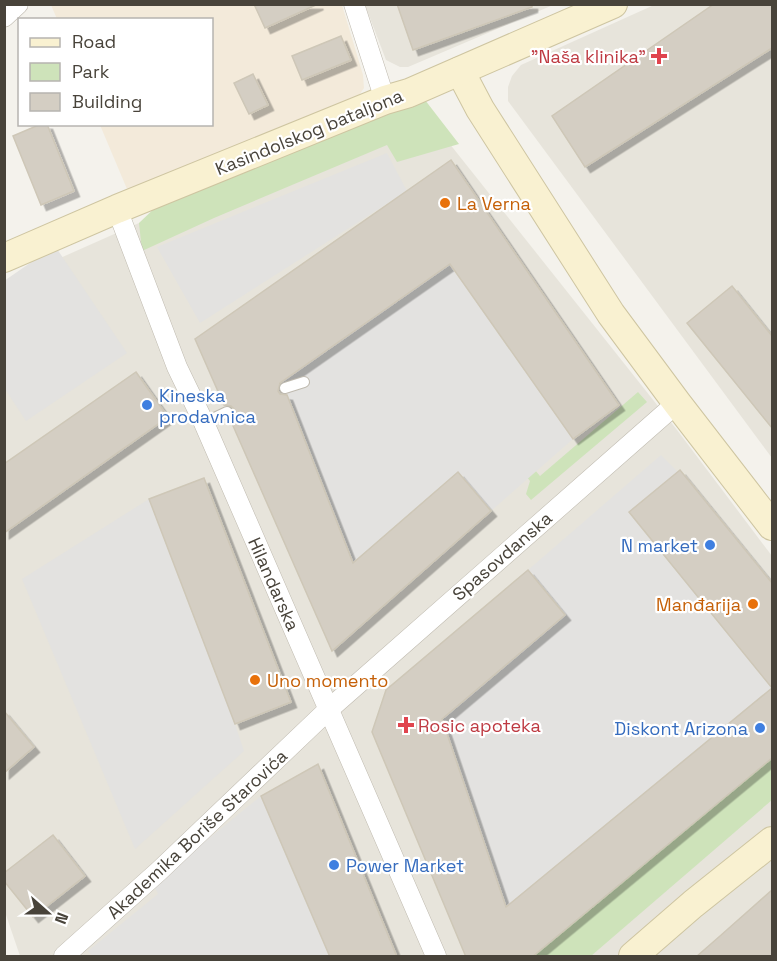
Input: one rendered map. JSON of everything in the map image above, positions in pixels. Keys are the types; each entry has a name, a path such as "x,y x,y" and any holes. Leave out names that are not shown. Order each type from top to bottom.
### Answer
{"street":[{"path":"4,17 18,4"},
{"path":"354,4 385,100"},
{"name":"Kasindolskog bataljona","path":"4,258 117,209 385,100 409,93 613,4"},
{"path":"460,71 480,109 611,314 772,526"},
{"name":"Hilandarska","path":"117,209 177,367 204,423 436,957"},
{"name":"Spasovdanska","path":"328,710 677,403"},
{"name":"Akademika Boriše Starovića","path":"64,957 159,871 328,710"},
{"path":"633,957 693,904 772,841"}],"lane":[{"path":"285,388 304,382"},
{"path":"204,423 227,412"}],"shaded area":[{"path":"51,5 342,5 363,75 364,88 357,98 224,154 127,189 100,126 213,126 213,18 57,18"},
{"path":"365,5 553,5 408,67 400,67 386,60"},
{"path":"654,5 772,5 772,458 508,101 508,87 512,76 521,65"},
{"path":"426,114 677,430 772,556 772,956 20,956 4,909 4,283 139,223"},
{"path":"387,153 407,191 200,323 157,247"},
{"path":"55,246 127,353 26,421 5,389 4,281"},
{"path":"450,264 573,439 491,511 458,472 353,563 282,382"},
{"path":"661,455 678,472 629,512 772,688 506,907 442,719 528,570"},
{"path":"149,499 244,751 135,849 22,579"},
{"path":"261,796 330,956 92,956 88,951 158,894 153,884"}],"green space":[{"path":"425,100 459,144 397,162 387,145 142,251 139,223 159,204"},
{"path":"638,392 647,402 531,500 526,494 530,481 489,428 482,407 540,476"},
{"path":"772,758 772,800 591,956 534,956"}],"building":[{"path":"254,4 318,4 265,28"},
{"path":"397,4 532,4 532,7 413,50"},
{"path":"714,4 772,4 772,48 585,167 552,116"},
{"path":"341,36 351,60 302,80 292,56"},
{"path":"253,74 268,105 249,114 234,83"},
{"path":"36,126 48,126 74,191 41,205 13,136"},
{"path":"451,160 619,405 573,439 450,264 280,383 278,391 280,394 287,395 353,563 458,472 491,511 332,651 230,419 234,409 224,405 195,339"},
{"path":"732,286 772,336 772,428 687,323"},
{"path":"136,372 168,417 4,533 4,464"},
{"path":"680,470 772,583 772,688 629,512"},
{"path":"204,478 291,702 235,724 149,499"},
{"path":"528,570 565,615 442,719 506,907 772,688 772,758 532,957 466,957 372,732 386,690"},
{"path":"4,711 34,747 4,773"},
{"path":"318,764 397,957 330,957 261,796"},
{"path":"53,835 85,876 33,917 4,881 4,873"},
{"path":"772,890 772,957 696,957 720,936"}],"place":[{"name":"\"Naša klinika\"","path":"659,56"},
{"name":"La Verna","path":"445,203"},
{"name":"Kineska prodavnica","path":"147,405"},
{"name":"N market","path":"710,545"},
{"name":"Manđarija","path":"753,604"},
{"name":"Uno momento","path":"255,680"},
{"name":"Rosic apoteka","path":"406,725"},
{"name":"Diskont Arizona","path":"760,728"},
{"name":"Power Market","path":"334,865"}]}
